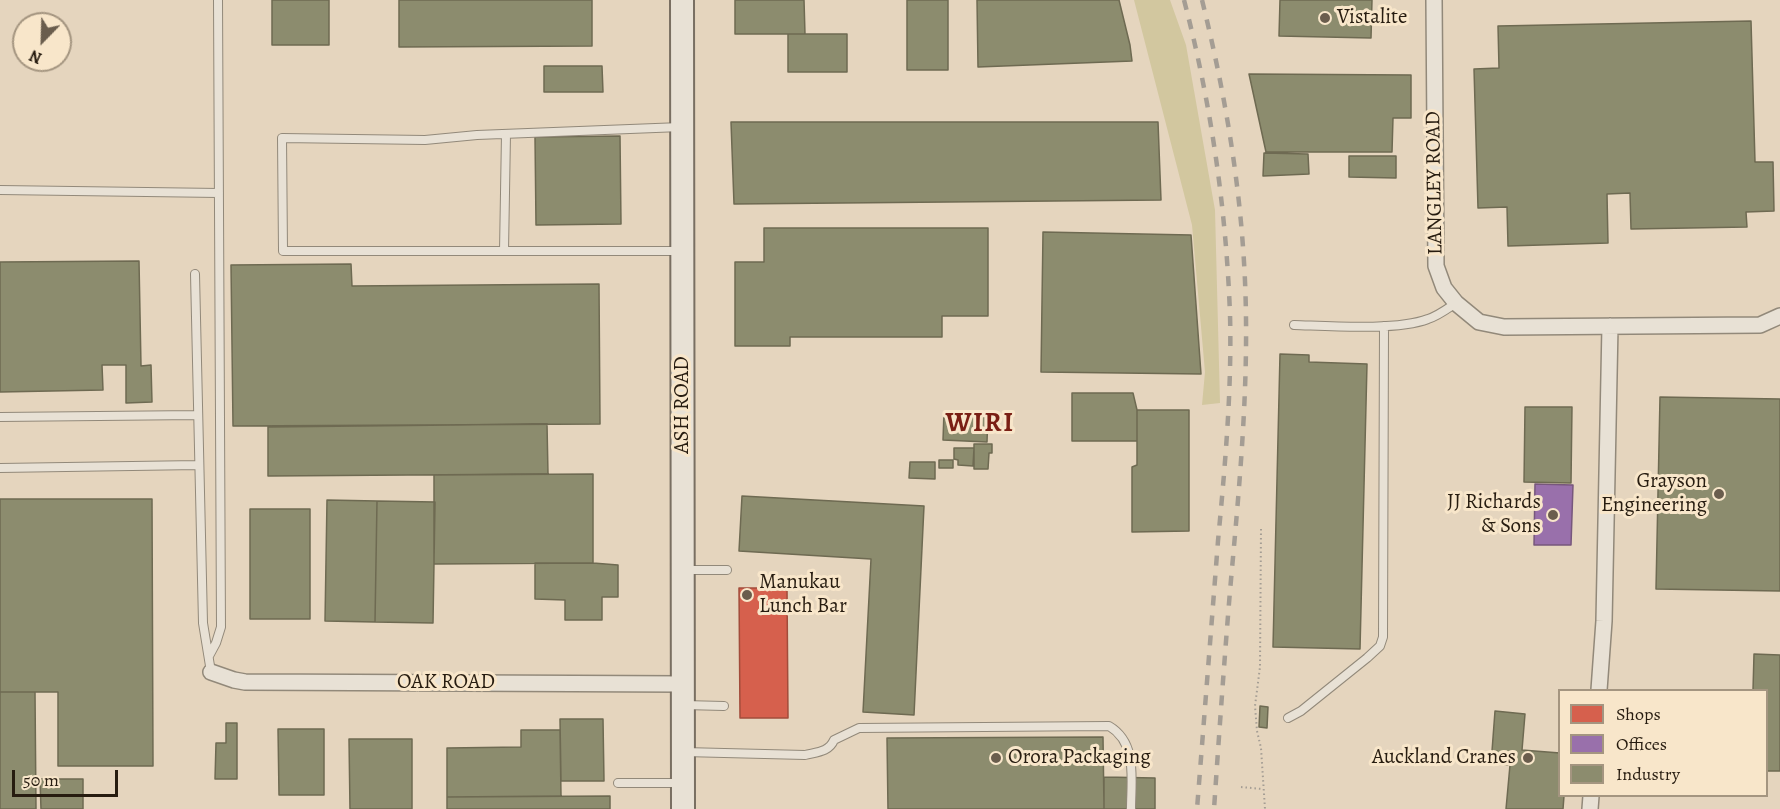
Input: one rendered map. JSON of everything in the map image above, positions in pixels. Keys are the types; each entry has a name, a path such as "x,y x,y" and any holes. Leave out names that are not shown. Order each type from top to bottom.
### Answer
{"main road":[{"name":"ASH ROAD","path":"682,0 682,809"}],"street":[{"name":"LANGLEY ROAD","path":"1434,0 1436,266 1444,288 1456,303 1479,322 1503,327 1760,325 1780,316"},
{"path":"1599,689 1604,621 1610,326"},
{"name":"OAK ROAD","path":"211,672 228,679 245,682 682,694"}],"lane":[{"path":"209,656 221,627 218,0"},
{"path":"682,127 506,134 425,140 282,138 283,251 682,251"},
{"path":"504,251 506,134"},
{"path":"0,190 219,193"},
{"path":"195,274 203,623 211,672"},
{"path":"1294,325 1384,326 1417,322 1429,319 1456,303"},
{"path":"1288,718 1301,711 1367,658 1380,646 1383,637 1384,326"},
{"path":"0,417 197,415"},
{"path":"0,468 198,465"},
{"path":"683,570 727,570"},
{"path":"682,694 724,706"},
{"path":"683,752 805,755 824,751 832,746 834,740 859,728 1109,726 1117,730 1126,741 1132,761 1131,809"},
{"path":"618,783 683,783"}],"path":[{"path":"1261,529 1260,667 1255,706 1265,809"},
{"path":"1241,787 1264,789"}],"shaded area":[{"path":"1134,0 1170,0 1186,45 1215,210 1220,403 1202,405 1205,372 1192,225"}],"building: Shops":[{"path":"739,588 787,588 788,718 740,718"}],"building: Offices":[{"name":"JJ Richards & Sons","path":"1535,484 1573,485 1571,545 1534,545"}],"building: Industry":[{"path":"272,0 329,0 329,45 272,45"},
{"path":"399,0 592,0 592,46 399,47"},
{"path":"735,0 804,0 805,34 735,34"},
{"path":"907,0 948,0 948,70 907,70"},
{"path":"977,0 1119,0 1132,61 978,67"},
{"name":"Vistalite","path":"1280,0 1372,0 1371,38 1279,36"},
{"path":"1751,21 1755,162 1773,162 1774,211 1746,212 1747,227 1631,229 1630,193 1607,194 1608,243 1508,246 1507,207 1478,208 1474,69 1499,68 1498,26"},
{"path":"788,34 847,34 847,72 788,72"},
{"path":"544,66 602,66 603,92 544,92"},
{"path":"1249,74 1411,75 1411,118 1393,118 1392,152 1266,152"},
{"path":"731,122 1158,122 1161,200 734,204"},
{"path":"620,136 621,224 536,225 535,137"},
{"path":"1264,153 1308,154 1309,174 1263,176"},
{"path":"1349,156 1396,156 1396,178 1349,177"},
{"path":"764,228 988,228 988,316 942,316 942,337 790,337 790,346 735,346 735,262 764,262"},
{"path":"1043,232 1191,235 1201,374 1041,372"},
{"path":"139,261 141,366 151,365 152,402 126,403 126,365 102,365 103,390 0,392 0,262"},
{"path":"351,264 352,286 599,284 600,424 233,426 231,265"},
{"path":"1280,354 1309,355 1309,362 1367,364 1360,649 1273,647"},
{"path":"1072,393 1133,393 1137,410 1137,441 1072,441"},
{"name":"Grayson Engineering","path":"1660,397 1780,399 1780,591 1656,589"},
{"path":"1525,407 1572,407 1571,483 1524,482"},
{"path":"1137,410 1189,410 1189,531 1132,532 1132,467 1137,465"},
{"path":"944,412 988,414 987,442 943,440"},
{"path":"547,424 548,474 268,476 268,427"},
{"path":"974,444 992,444 988,469 974,469"},
{"path":"954,448 974,448 973,466 958,465 958,460 954,459"},
{"path":"939,460 953,460 953,468 939,468"},
{"path":"910,462 935,462 935,479 909,478"},
{"path":"593,474 593,563 434,564 434,475"},
{"path":"742,496 924,506 914,715 863,712 871,559 739,551"},
{"path":"0,499 152,499 153,766 58,766 58,692 0,692"},
{"path":"327,500 377,501 375,622 325,621"},
{"path":"377,501 435,502 433,623 375,622"},
{"path":"250,509 310,509 310,619 250,619"},
{"path":"535,563 618,565 618,597 602,597 602,620 565,620 565,600 535,599"},
{"path":"1754,654 1780,655 1780,771 1768,771 1768,689 1753,689"},
{"path":"0,692 35,692 36,809 0,809"},
{"path":"1260,706 1268,707 1267,728 1259,727"},
{"name":"Auckland Cranes","path":"1495,711 1525,714 1522,750 1558,753 1558,797 1564,797 1563,809 1506,809 1510,765 1496,764 1497,751 1492,751"},
{"path":"560,719 603,719 604,781 561,781"},
{"path":"226,723 237,723 237,779 215,779 216,743 226,743"},
{"path":"278,729 324,729 324,795 279,795"},
{"path":"521,730 560,730 561,796 447,797 447,748 521,747"},
{"name":"Orora Packaging","path":"1103,737 1104,809 888,809 887,738"},
{"path":"349,739 412,739 412,809 350,809"},
{"path":"1104,777 1155,778 1155,809 1104,809"},
{"path":"40,779 83,779 83,809 41,809"},
{"path":"610,796 610,809 447,809 447,797"}],"railway":[{"path":"1184,0 1194,39 1216,156 1225,235 1230,314 1227,428 1197,809"},
{"path":"1202,0 1220,79 1233,158 1242,238 1246,319 1241,455 1214,809"}],"place":[{"name":"Vistalite","path":"1325,18"},
{"name":"Grayson Engineering","path":"1719,494"},
{"name":"JJ Richards & Sons","path":"1553,515"},
{"name":"Manukau Lunch Bar","path":"747,595"},
{"name":"Orora Packaging","path":"996,758"},
{"name":"Auckland Cranes","path":"1528,758"}],"district":[{"name":"WIRI","path":"980,424"}]}
